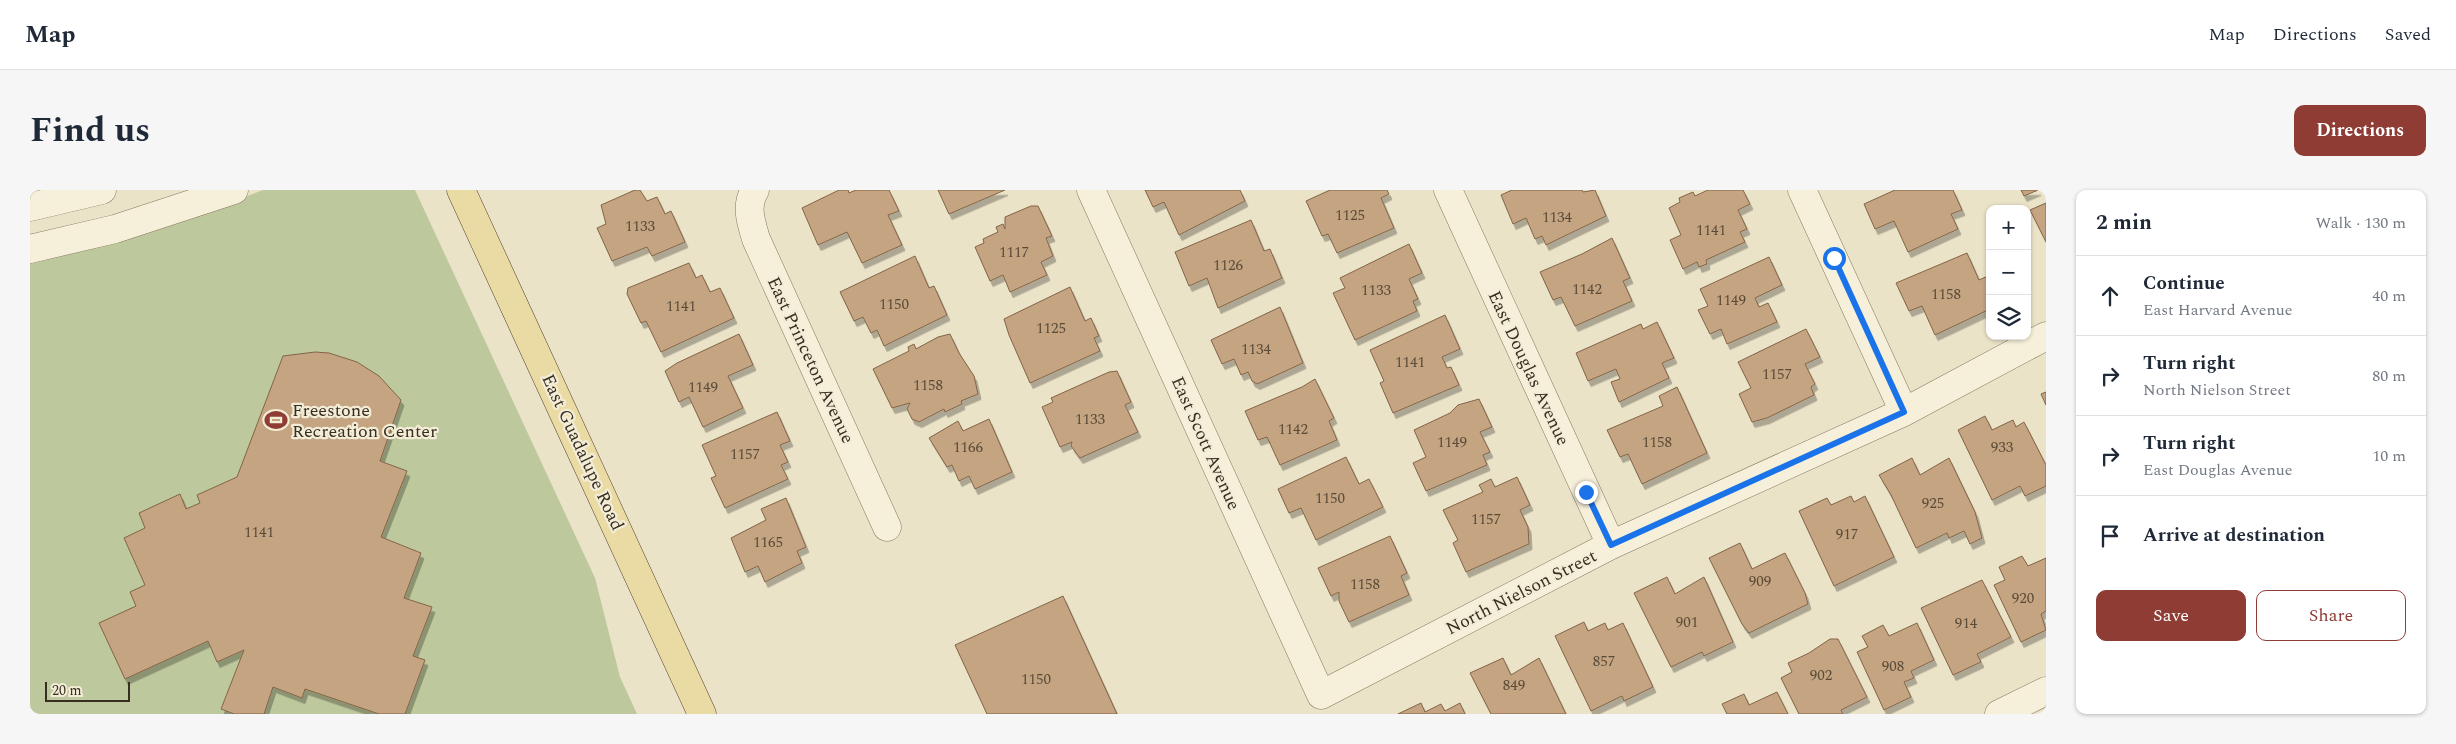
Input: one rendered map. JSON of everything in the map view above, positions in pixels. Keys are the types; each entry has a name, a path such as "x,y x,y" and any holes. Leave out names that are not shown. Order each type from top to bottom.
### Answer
{"main road":[{"name":"East Guadalupe Road","path":"461,190 702,714"}],"street":[{"path":"30,207 102,190"},
{"path":"30,249 115,229 234,190"},
{"name":"East Princeton Avenue","path":"755,190 751,197 749,210 756,239 887,527"},
{"name":"East Scott Avenue","path":"1091,190 1321,695"},
{"name":"East Douglas Avenue","path":"1448,190 1611,545"},
{"path":"1802,190 1904,412"},
{"name":"North Nielson Street","path":"1321,695 1611,545 1904,412 2046,336"},
{"path":"1999,714 2043,700"}],"green space":[{"name":"Freestone Recreation Center","path":"263,190 415,190 595,578 620,677 637,714 30,714 30,262 90,249 177,222"}],"building":[{"path":"635,190 640,190 647,201 657,197 665,214 671,211 685,242 652,256 647,247 612,261 597,228 606,224 601,205"},
{"path":"839,190 848,190 849,193 856,190 889,190 899,211 888,215 902,245 862,263 847,232 818,245 802,208"},
{"path":"938,190 1005,190 949,214"},
{"path":"1145,190 1240,190 1245,201 1179,235 1164,202 1153,207"},
{"path":"1330,190 1387,190 1389,194 1381,198 1394,228 1337,253 1328,234 1322,236 1306,201"},
{"path":"1512,190 1582,190 1583,192 1595,190 1606,216 1546,245 1542,236 1535,239 1526,218 1513,224 1501,195"},
{"path":"1708,190 1743,190 1750,204 1738,210 1747,229 1740,232 1745,242 1706,260 1707,264 1699,267 1697,262 1683,269 1670,240 1681,235 1669,208 1680,202 1679,198 1693,192 1695,196"},
{"path":"1895,190 1953,190 1962,210 1951,214 1958,229 1908,252 1894,221 1875,229 1864,204"},
{"path":"2021,190 2038,190 2024,196"},
{"path":"2046,203 2046,242 2031,212 2031,210"},
{"path":"1031,206 1038,206 1052,236 1046,238 1053,256 1041,262 1047,275 1010,292 1003,275 990,281 975,247 984,243 983,239 998,232 996,227 1003,224 1005,229 1005,217"},
{"path":"1251,220 1264,251 1270,249 1282,278 1218,308 1207,278 1189,286 1175,252"},
{"path":"1612,238 1630,278 1623,281 1632,301 1575,326 1561,297 1553,300 1540,272 1582,254"},
{"path":"1409,244 1422,273 1409,279 1418,299 1413,301 1417,311 1355,340 1333,293 1345,288 1340,278"},
{"path":"1967,253 1979,280 1986,277 1986,311 1935,335 1922,306 1909,311 1896,283"},
{"path":"915,256 929,288 934,286 947,315 884,346 877,330 871,333 863,317 854,321 840,292"},
{"path":"1769,257 1782,285 1755,298 1759,307 1768,303 1777,322 1727,344 1721,329 1710,334 1698,310 1708,306 1700,289"},
{"path":"689,263 696,278 702,275 710,292 720,288 734,318 661,352 646,321 641,323 627,294 628,288"},
{"path":"1070,287 1085,321 1091,318 1099,336 1094,338 1100,351 1030,383 1004,319"},
{"path":"1280,307 1303,363 1257,384 1252,381 1248,372 1241,375 1234,359 1222,364 1211,340"},
{"path":"1445,315 1460,349 1442,357 1447,368 1451,367 1459,385 1393,413 1380,383 1384,381 1370,350"},
{"path":"1657,322 1674,358 1662,363 1669,378 1619,402 1611,382 1620,379 1616,369 1588,381 1576,353 1641,324 1643,329"},
{"path":"1806,329 1820,357 1805,364 1815,384 1811,387 1814,395 1767,418 1752,422 1739,394 1751,388 1738,362"},
{"path":"739,334 753,365 728,376 743,408 703,427 689,397 679,402 665,371 677,363"},
{"path":"950,334 959,353 974,376 978,394 961,401 962,404 945,412 944,409 919,422 912,419 907,409 910,403 892,408 873,369 909,351 908,347 914,344 916,349 938,337"},
{"path":"315,352 329,353 357,362 379,376 401,400 380,461 407,471 381,537 421,553 404,598 432,607 413,656 425,660 405,714 379,714 305,689 302,698 273,687 264,714 234,714 221,709 244,650 217,662 208,641 125,679 99,623 136,606 130,592 145,585 124,538 145,528 139,513 180,494 186,509 200,503 197,495 237,477 283,356"},
{"path":"1117,371 1131,402 1125,405 1138,432 1080,458 1071,446 1072,442 1060,447 1042,407 1053,402 1051,398 1109,372"},
{"path":"1315,379 1334,418 1329,421 1337,440 1280,465 1267,437 1258,440 1245,411 1302,387"},
{"path":"1677,387 1707,453 1642,484 1628,454 1620,457 1607,430 1663,406 1659,396"},
{"path":"2046,392 2046,405 2041,394"},
{"path":"1479,399 1492,427 1480,432 1490,452 1483,455 1487,465 1426,491 1413,463 1426,457 1414,430 1450,413 1458,405"},
{"path":"777,412 790,441 780,445 788,462 781,465 788,479 725,508 711,478 716,476 702,445"},
{"path":"1985,416 1992,430 2013,420 2016,427 2024,422 2046,465 2046,486 2025,496 2020,486 1992,500 1958,430"},
{"path":"989,419 1012,472 975,489 969,476 959,481 952,465 947,467 929,438 958,421 963,431"},
{"path":"1346,457 1359,484 1369,479 1383,507 1316,540 1301,508 1289,513 1278,489"},
{"path":"1912,458 1920,475 1949,458 1975,512 1982,538 1970,544 1964,531 1949,538 1947,533 1916,548 1891,495 1879,475"},
{"path":"1517,477 1530,505 1520,510 1528,527 1529,544 1466,572 1453,543 1458,540 1443,510 1483,492 1479,485 1491,479 1495,487"},
{"path":"1851,496 1854,502 1865,496 1894,557 1834,586 1799,511 1827,498 1831,505"},
{"path":"786,498 806,547 797,551 802,563 765,582 758,566 745,572 731,538 766,520 761,509"},
{"path":"1390,536 1407,573 1401,576 1409,595 1349,622 1339,601 1339,592 1331,596 1318,568"},
{"path":"1740,543 1752,569 1785,553 1805,593 1808,604 1749,633 1742,624 1709,558"},
{"path":"2022,556 2028,566 2046,558 2046,611 2041,614 2046,630 2021,642 1994,585 2005,580 1999,567"},
{"path":"1667,577 1675,594 1704,577 1733,642 1704,656 1702,652 1671,667 1634,593"},
{"path":"1982,580 2011,637 1977,654 1981,662 1953,675 1921,608"},
{"path":"1063,596 1117,714 987,714 955,645"},
{"path":"1584,622 1588,631 1605,623 1608,630 1623,623 1653,687 1624,701 1622,696 1591,711 1555,636"},
{"path":"1917,623 1934,660 1911,671 1914,678 1904,682 1911,697 1884,710 1857,652 1868,647 1862,636 1883,625 1889,636"},
{"path":"1830,639 1838,639 1867,697 1841,710 1843,714 1799,714 1781,678 1792,672 1788,663 1809,653"},
{"path":"1503,658 1511,675 1539,658 1566,714 1491,714 1470,673"},
{"path":"1777,692 1788,714 1727,714 1722,704 1744,694 1749,705"},
{"path":"1421,703 1425,712 1441,704 1445,711 1460,703 1465,714 1398,714"}],"place":[{"name":"Freestone Recreation Center","path":"276,420"}],"route":[{"path":"1586,492 1611,545 1904,412 1834,258"}]}
